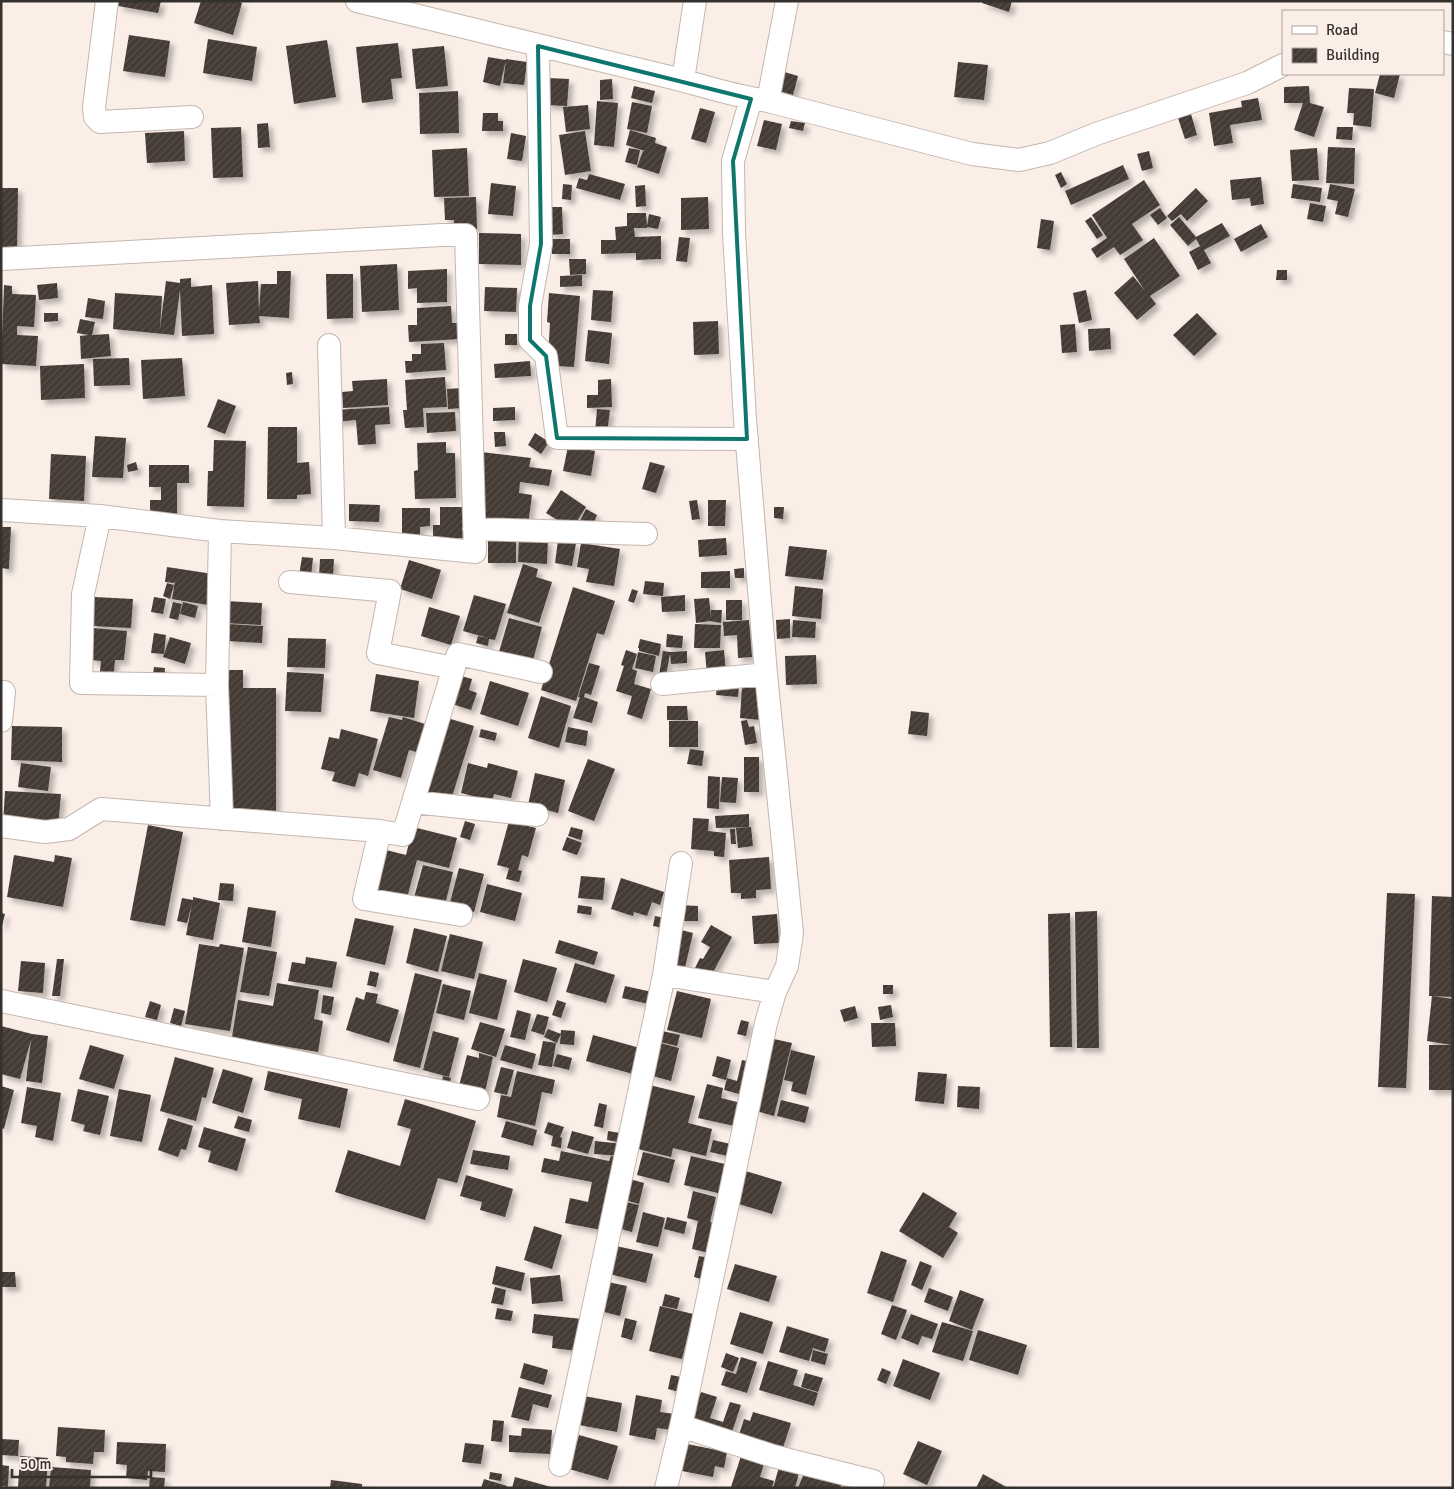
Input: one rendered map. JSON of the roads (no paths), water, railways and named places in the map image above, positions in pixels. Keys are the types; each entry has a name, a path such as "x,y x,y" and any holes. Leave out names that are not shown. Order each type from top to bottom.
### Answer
{"street":[{"path":"107,1 94,107 95,116 100,122 192,117"},
{"path":"357,1 401,6 538,46 683,80 972,154 1019,160 1050,153 1096,134 1247,83 1282,66"},
{"path":"683,80 695,1"},
{"path":"666,1488 681,1426 766,1023 775,992 787,966 792,932 766,674 747,438 734,233 733,161 759,100 787,1"},
{"path":"538,46 541,244 530,306 530,340 546,356 557,438 747,438"},
{"path":"1,259 466,235 475,552 334,538 220,531 100,516 1,510"},
{"path":"329,345 334,538"},
{"path":"100,516 82,594 81,683 217,686"},
{"path":"474,529 646,534"},
{"path":"220,531 217,686 222,819"},
{"path":"290,582 390,591 378,653 454,668"},
{"path":"1,826 45,832 69,829 101,809 380,831 403,835 458,654 541,672"},
{"path":"662,684 766,674"},
{"path":"1,721 4,692"},
{"path":"413,802 537,815"},
{"path":"380,831 364,899 461,915"},
{"path":"560,1465 664,975 681,863"},
{"path":"664,975 775,992"},
{"path":"1,1001 478,1099"},
{"path":"681,1426 773,1456 873,1481"}]}
